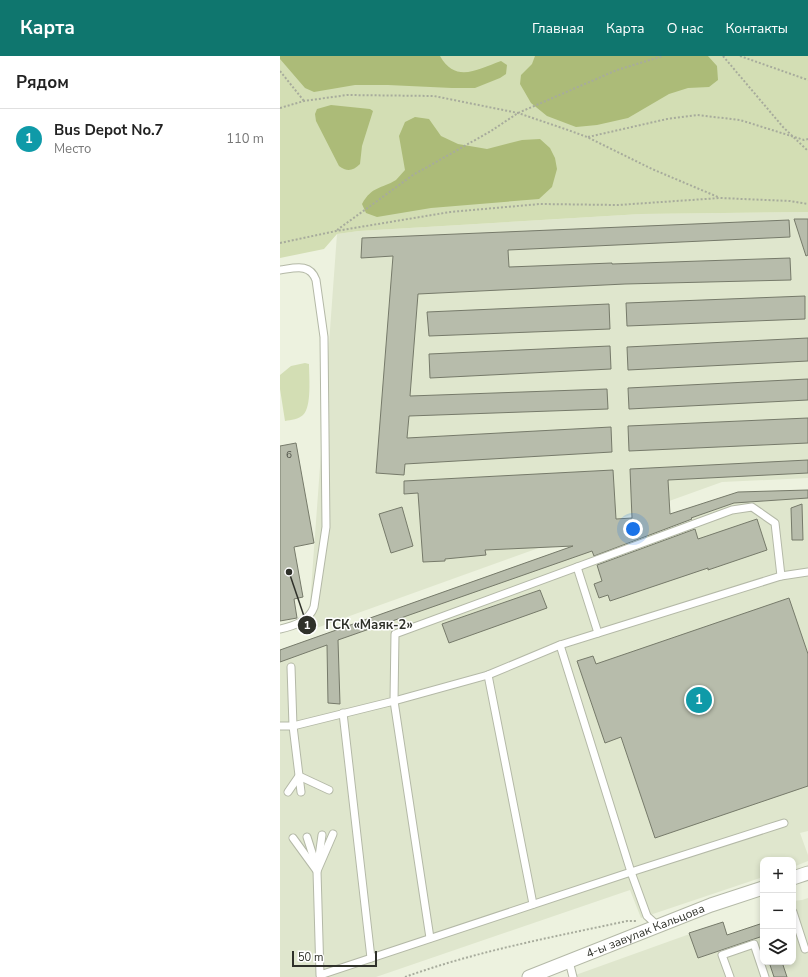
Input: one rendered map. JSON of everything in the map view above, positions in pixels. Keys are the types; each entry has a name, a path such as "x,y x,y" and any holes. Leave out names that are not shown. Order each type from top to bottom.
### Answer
{"street":[{"path":"796,877 808,873"},
{"name":"4-ы завулак Кальцова","path":"529,977 655,923 760,889"}],"lane":[{"path":"280,270 300,267 308,269 314,274 316,280 324,337 326,527 314,607 311,614 302,622 280,629"},
{"path":"430,938 394,701 395,634 732,510 752,508 775,523 781,576"},
{"path":"577,567 598,633"},
{"path":"280,726 293,726 394,701 488,675 560,645 781,576 808,572"},
{"path":"560,645 631,872 647,916 655,923"},
{"path":"291,667 293,726 301,792"},
{"path":"488,675 533,904"},
{"path":"344,713 371,958"},
{"path":"299,776 329,790"},
{"path":"299,776 317,791"},
{"path":"288,792 299,776"},
{"path":"322,835 317,871 320,974 784,823"},
{"path":"317,871 333,834"},
{"path":"307,837 317,871"},
{"path":"293,838 317,871"},
{"path":"796,921 805,949"},
{"path":"730,977 722,955 754,944 765,977"},
{"path":"569,961 573,977"}],"path":[{"path":"336,231 412,175 491,131 518,113 617,70 663,56"},
{"path":"723,56 783,127 808,151"},
{"path":"740,56 808,80"},
{"path":"280,71 304,101"},
{"path":"280,108 304,101 347,95 434,96 518,113 587,137 652,169 720,198"},
{"path":"587,137 667,119 697,115 740,120 804,140 808,139"},
{"path":"280,243 336,231 450,212 540,204 618,205 720,198 790,201 808,204"},
{"path":"405,977 433,967 538,940 627,922 655,923"}],"shaded area":[{"path":"808,212 808,478 722,482 308,631 337,234 359,231 641,214"},
{"path":"808,490 808,831 800,833 808,855 808,861 796,866 796,857 760,857 760,878 641,918 630,890 376,977 280,977 280,650 548,555 738,492"},
{"path":"808,898 808,977 570,977 723,922 727,935 760,924 760,965 796,965 796,901"}],"green space":[{"path":"280,56 808,56 808,212 641,214 359,231 337,234 324,249 280,258"},
{"path":"280,56 440,56 446,65 453,70 460,72 476,70 501,61 507,65 506,74 475,88 355,85 314,92 305,88 280,59"},
{"path":"535,56 708,56 717,66 718,80 709,87 688,88 669,94 628,118 597,125 576,127 547,116 531,103 520,84 521,75 532,64"},
{"path":"331,105 370,109 373,111 362,146 360,164 350,170 339,166 316,121 315,114 317,109"},
{"path":"415,117 429,119 441,136 458,144 487,149 522,140 540,139 550,148 555,158 557,169 552,187 539,199 431,208 377,217 366,213 362,204 369,194 396,180 405,170 399,136 405,122"},
{"path":"305,363 309,364 309,399 306,411 303,415 295,419 285,421 280,389 280,375 291,366"}],"building":[{"path":"794,219 808,219 808,255 806,256"},
{"path":"789,220 790,237 508,250 509,267 790,258 791,280 625,284 418,294 410,396 607,389 608,409 409,416 407,438 611,427 612,452 405,464 404,475 376,473 393,256 361,258 362,238"},
{"path":"805,296 805,319 627,326 626,303"},
{"path":"609,304 610,329 429,336 427,312"},
{"path":"808,338 808,361 628,370 627,347"},
{"path":"610,346 611,369 430,378 429,354"},
{"path":"808,379 808,400 629,409 628,388"},
{"path":"808,418 808,443 629,451 628,426"},
{"path":"296,443 314,543 294,547 303,597 294,599 297,618 280,621 280,446"},
{"path":"808,460 808,473 668,480 670,514 738,492 808,490 808,498 734,503 594,556 592,551 338,640 340,704 328,703 327,645 280,662 280,650 573,546 485,550 486,555 445,559 445,561 423,562 418,493 404,494 404,481 613,470 616,519 632,518 630,469"},
{"path":"802,504 803,540 792,540 791,508"},
{"path":"402,507 413,546 391,553 379,514"},
{"path":"757,519 767,550 610,601 608,595 599,598 594,584 602,581 597,565 695,529 698,539"},
{"path":"540,590 547,608 449,643 442,624"},
{"path":"789,598 808,654 808,786 655,838 621,737 605,743 577,661 593,656 596,664"},
{"path":"723,922 727,935 760,924 760,937 698,958 689,933"},
{"path":"770,965 783,965 787,977 774,977"}],"place":[{"name":"ГСК «Маяк-2»","path":"289,572"},
{"name":"Bus Depot No.7","path":"699,700"}]}
